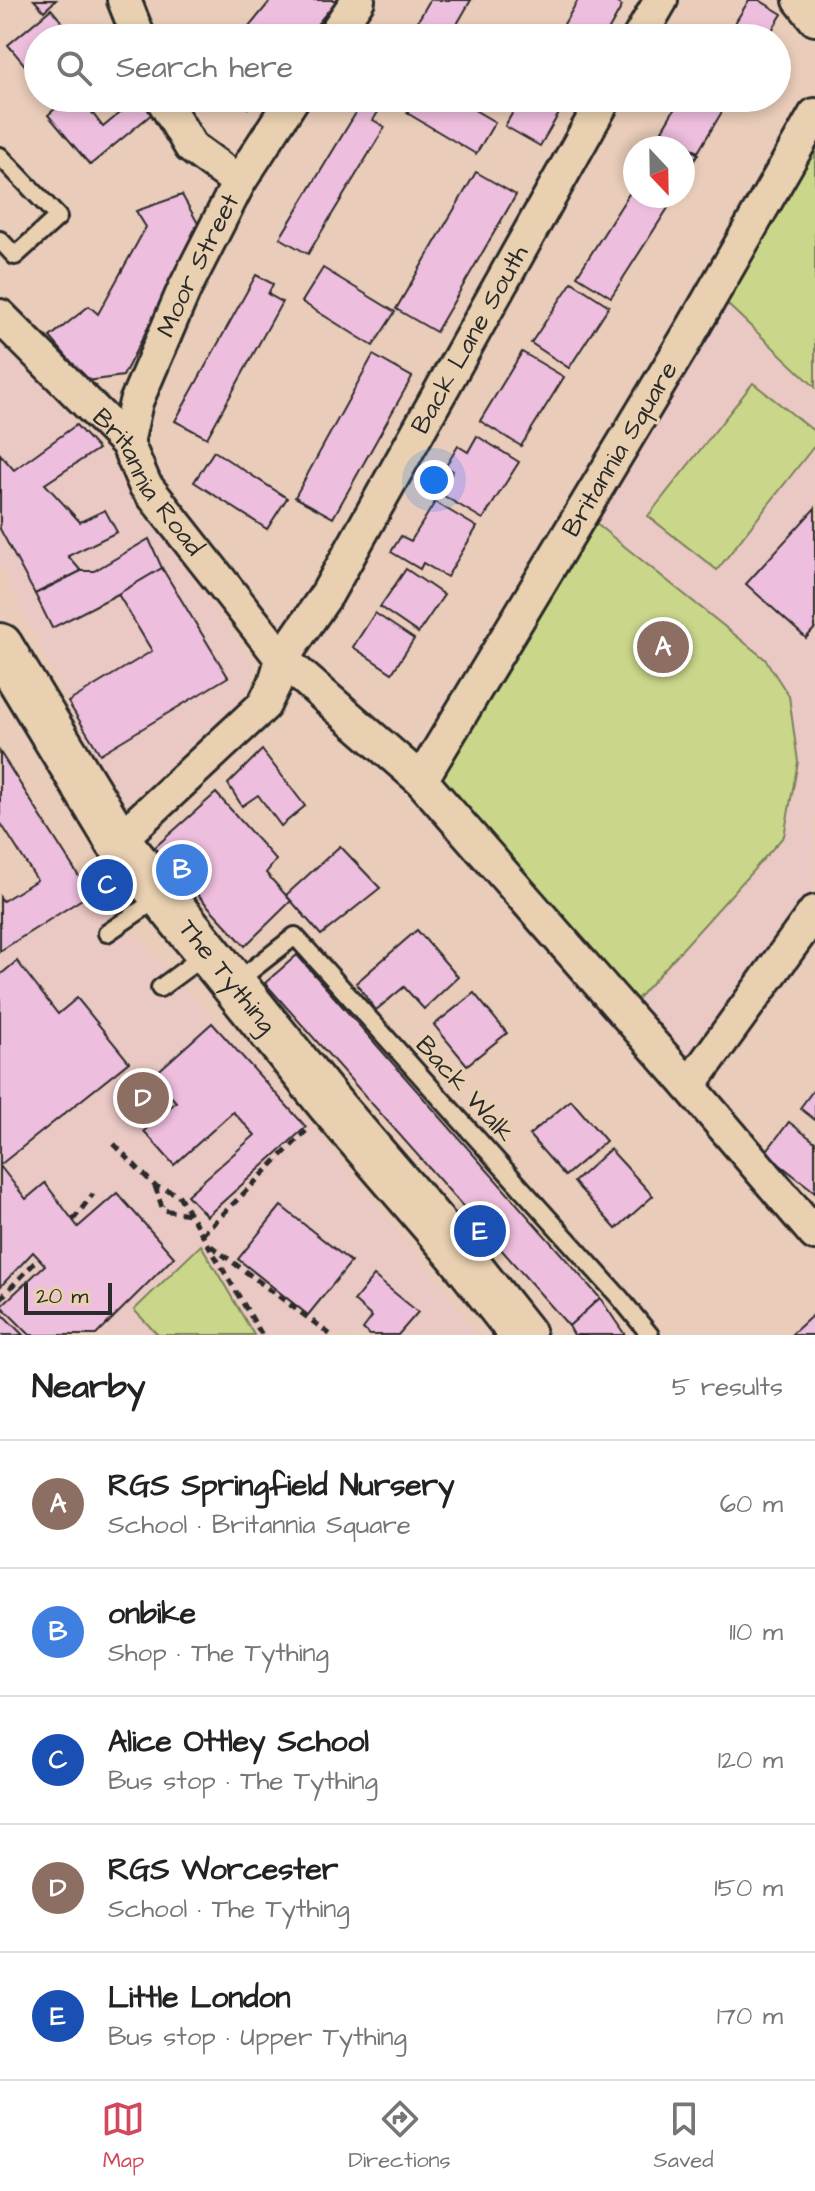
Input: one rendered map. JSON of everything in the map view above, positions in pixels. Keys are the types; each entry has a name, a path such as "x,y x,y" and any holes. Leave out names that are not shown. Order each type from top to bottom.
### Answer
{"main road":[{"name":"The Tything","path":"6,670 118,841 220,969 320,1116 459,1254 523,1335"}],"street":[{"path":"124,0 133,24"},
{"path":"342,24 358,0"},
{"path":"647,24 661,0"},
{"path":"800,0 815,19"},
{"path":"170,112 191,147 239,182"},
{"name":"Moor Street","path":"127,443 136,402 184,290 239,182 284,112"},
{"name":"Back Lane South","path":"282,659 327,594 597,112"},
{"name":"Britannia Square","path":"421,780 694,326 815,115"},
{"name":"Britannia Road","path":"0,316 127,443 145,485 282,659"},
{"path":"118,841 264,705 282,659 421,780 814,1232"},
{"path":"689,1086 815,912"}],"lane":[{"path":"0,156 58,217 15,256 0,240"},
{"path":"107,933 162,896"},
{"name":"Back Walk","path":"220,969 295,936 650,1335"},
{"path":"160,988 220,969"}],"path":[{"path":"202,1235 320,1116"},
{"path":"114,1144 155,1186 163,1210 190,1215"},
{"path":"155,1186 178,1194 262,1335"},
{"path":"73,1220 93,1194"},
{"path":"207,1243 331,1335"},
{"path":"0,1299 39,1258"}],"shaded area":[{"path":"815,142 815,888 682,1065 432,776"},
{"path":"0,338 107,459 253,663 249,699 230,722 122,807 0,567"},
{"path":"90,894 116,926 135,934 311,1123 437,1280 477,1335 0,1335 0,951"}],"green space":[{"path":"815,142 815,387 724,301"},
{"path":"753,383 815,432 815,445 717,570 648,516"},
{"path":"589,518 765,659 789,696 798,762 784,836 631,1006 432,776"},
{"path":"201,1245 254,1335 158,1335 134,1310"}],"building":[{"path":"34,0 56,0 44,11"},
{"path":"271,0 337,0 317,24 251,24"},
{"path":"430,0 471,0 457,24 416,24"},
{"path":"578,0 612,0 622,6 612,24 564,24"},
{"path":"749,0 759,0 782,14 776,24 734,24"},
{"path":"51,9 64,24 33,24"},
{"path":"24,32 24,64 8,45"},
{"path":"51,112 92,112 103,127 121,112 153,113 90,165 48,115"},
{"path":"356,112 378,112 373,120 385,127 308,254 280,238"},
{"path":"478,112 495,122 476,154 407,113"},
{"path":"513,112 560,112 540,146 505,126"},
{"path":"673,112 722,112 698,152 695,150 695,136 672,136 662,130"},
{"path":"476,172 516,195 436,332 396,309"},
{"path":"182,195 200,227 123,376 87,381 50,337 89,306 98,314 146,227 136,211"},
{"path":"623,203 623,208 668,208 611,297 577,276"},
{"path":"323,268 395,312 373,346 302,302"},
{"path":"256,275 273,284 268,294 282,302 207,438 175,421"},
{"path":"572,282 609,306 569,368 531,343"},
{"path":"522,352 564,377 521,446 480,421"},
{"path":"373,355 412,377 333,518 295,497"},
{"path":"76,425 98,449 45,484 80,522 105,510 117,532 68,556 81,571 35,594 0,529 0,454 14,470"},
{"path":"477,436 519,462 483,519 439,493 453,471 446,466 458,446 468,452"},
{"path":"214,451 287,498 267,529 194,482"},
{"path":"435,502 477,527 447,577 423,563 420,569 391,552 401,536 411,541"},
{"path":"815,508 815,628 806,638 746,584"},
{"path":"149,539 162,568 52,628 35,594 81,571 94,571"},
{"path":"162,568 228,677 100,754 68,702 152,651 118,594"},
{"path":"406,569 444,595 418,633 380,607"},
{"path":"375,613 414,639 392,673 353,647"},
{"path":"262,750 305,806 281,826 258,795 242,806 228,784"},
{"path":"0,752 90,894 0,951 0,897 3,901 37,880 0,822"},
{"path":"216,793 276,860 266,873 291,901 245,946 154,848"},
{"path":"340,846 380,888 321,935 286,895"},
{"path":"417,930 458,977 424,1009 404,987 376,1010 356,983"},
{"path":"297,955 600,1298 569,1326 265,983"},
{"path":"17,961 58,1014 77,998 129,1062 0,1165 0,975"},
{"path":"474,993 507,1033 467,1065 434,1025"},
{"path":"212,1023 306,1127 207,1216 187,1195 255,1135 233,1112 174,1165 144,1131 176,1102 153,1076"},
{"path":"815,1088 815,1120 800,1108"},
{"path":"571,1100 606,1141 565,1176 529,1135"},
{"path":"789,1122 815,1142 815,1192 765,1153"},
{"path":"610,1149 653,1196 616,1229 574,1182"},
{"path":"0,1166 26,1199 45,1183 78,1227 117,1193 174,1257 96,1335 30,1335 1,1306 45,1265 33,1252 0,1287"},
{"path":"281,1206 351,1262 308,1315 238,1259"},
{"path":"374,1276 418,1312 398,1335 370,1335 363,1329 372,1317 354,1301"},
{"path":"600,1298 625,1335 574,1335 569,1326"},
{"path":"815,1313 815,1335 792,1334"},
{"path":"3,1315 23,1335 0,1335 0,1318"}],"place":[{"name":"RGS Springfield Nursery","path":"663,647"},
{"name":"onbike","path":"182,870"},
{"name":"Alice Ottley School","path":"107,885"},
{"name":"RGS Worcester","path":"143,1098"},
{"name":"Little London","path":"480,1231"}]}
